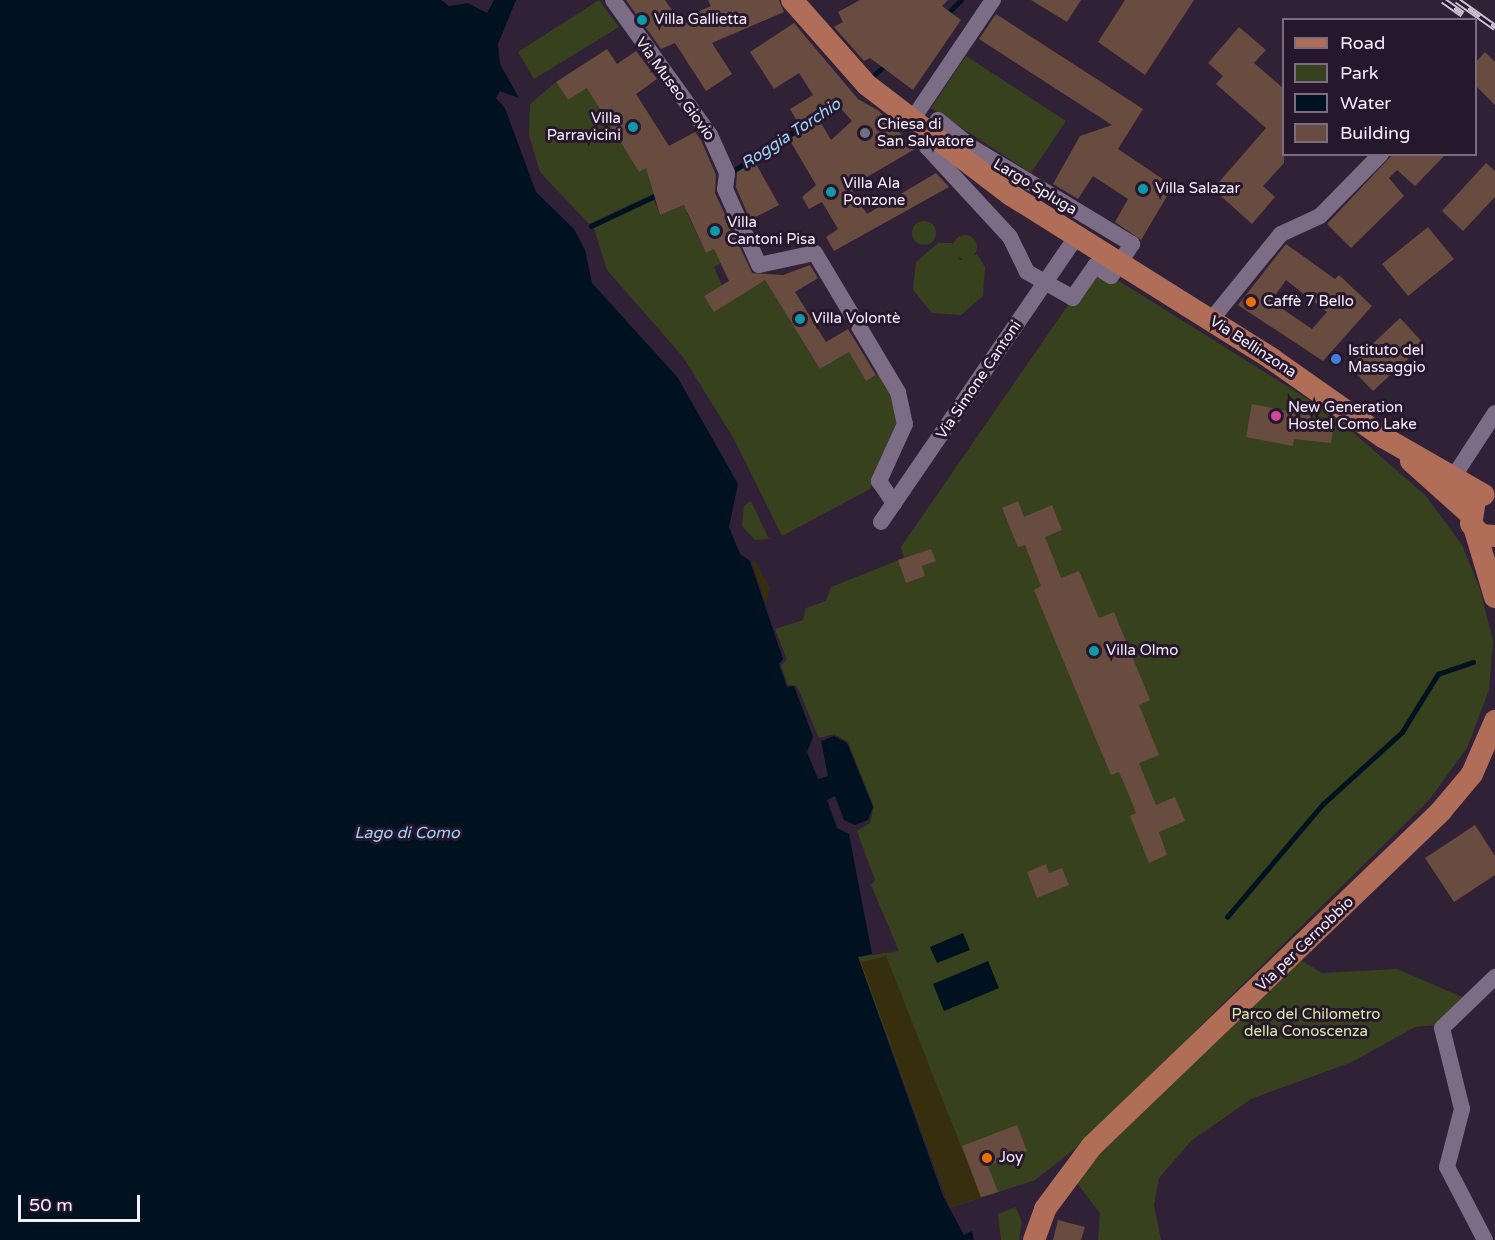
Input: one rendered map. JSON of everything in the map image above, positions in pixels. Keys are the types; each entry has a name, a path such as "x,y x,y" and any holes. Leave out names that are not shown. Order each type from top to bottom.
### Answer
{"main road":[{"path":"792,0 867,85 932,136"},
{"name":"Largo Spluga","path":"932,136 1120,263"},
{"name":"Via Bellinzona","path":"1120,263 1211,320 1383,436 1491,495"},
{"name":"Via Bellinzona","path":"1383,436 1480,526"},
{"path":"1491,495 1480,526 1495,596"},
{"name":"Via per Cernobbio","path":"1034,1240 1041,1217 1092,1146 1441,811 1472,774 1495,721"}],"street":[{"name":"Via Museo Giovio","path":"613,0 710,135 727,173 725,189 759,265 815,253 898,392 905,424 879,481 894,503"},
{"path":"912,120 993,0"},
{"name":"Largo Spluga","path":"932,136 938,120 973,148 1132,244 1120,263"},
{"path":"932,136 927,147 1010,237 1027,272 1073,298 1095,266 1112,276 1120,263"},
{"path":"1211,320 1281,234 1320,216 1378,156"},
{"name":"Via Simone Cantoni","path":"881,522 1077,236"},
{"path":"1454,476 1495,413"},
{"path":"1485,1240 1459,1196 1448,1167 1462,1108 1442,1028 1495,977"}],"green space":[{"path":"599,0 619,27 534,79 518,52"},
{"path":"966,56 1066,121 1031,173 931,108"},
{"path":"606,76 599,107 639,172 654,162 655,193 589,224 540,172 529,135 530,104 556,82 568,100"},
{"path":"654,200 660,215 691,202 695,209 687,213 706,253 714,249 721,263 714,267 722,286 704,296 714,311 765,280 820,369 849,352 866,381 880,373 894,395 899,429 870,489 782,536 734,439 683,357 607,270 594,228"},
{"path":"924,221 933,224 936,233 933,242 924,245 915,242 912,233 915,224"},
{"path":"965,235 974,238 977,247 974,256 965,259 956,256 953,247 956,238"},
{"path":"938,243 952,243 960,260 977,254 985,267 983,296 961,315 932,313 913,290 916,262"},
{"path":"1095,266 1333,415 1426,496 1462,545 1480,589 1493,641 1489,690 1467,748 1429,800 1081,1144 1035,1180 950,1208 858,957 899,951 871,885 875,880 857,831 870,823 874,807 848,742 834,734 819,738 797,686 788,685 781,665 787,660 775,629 803,620 806,608 826,601 831,587 904,558 901,547"},
{"path":"751,501 769,539 755,540 742,526 744,506"},
{"name":"Parco del Chilometro della Conoscenza","path":"1299,959 1322,973 1397,969 1462,997 1437,1025 1415,1027 1352,1062 1251,1099 1191,1141 1159,1178 1154,1205 1161,1240 1098,1240 1100,1213 1073,1178"},
{"path":"1016,1207 1022,1223 1019,1240 1001,1240 998,1214"}],"sand":[{"path":"755,561 770,588 766,604 752,562"},
{"path":"886,956 981,1197 950,1208 861,962"}],"water":[{"name":"Lago di Como","path":"0,0 441,0 449,6 468,3 487,13 494,0 516,0 498,44 500,64 519,98 500,91 496,98 505,108 536,192 574,229 585,250 592,283 678,378 738,484 729,527 740,554 750,561 783,659 779,664 787,687 794,686 813,737 807,752 818,779 828,776 821,741 834,736 847,743 873,807 868,820 855,825 844,820 835,796 827,800 837,828 849,834 872,954 858,957 943,1196 964,1235 972,1231 974,1240 0,1240"},
{"path":"963,933 970,950 937,963 930,947"},
{"path":"988,961 999,988 944,1011 933,984"}],"building":[{"path":"626,0 665,0 679,20 711,6 708,0 779,0 784,12 712,43 732,74 706,91 675,43 661,49"},
{"path":"860,0 948,0 942,6 961,20 913,90 870,58 864,61 834,27 843,22 838,12"},
{"path":"1031,0 1081,0 1067,22"},
{"path":"1125,0 1194,0 1145,75 1098,42"},
{"path":"996,14 1143,109 1118,149 1173,186 1141,240 1115,222 1128,199 1093,176 1078,199 1053,184 1080,136 1112,125 979,39"},
{"path":"794,23 858,99 879,111 915,149 850,187 867,214 936,173 949,187 834,251 826,237 838,229 822,202 809,209 802,197 816,185 789,139 803,131 790,109 813,95 799,73 774,89 750,52","holes":["834,101 852,121 831,140 815,113"]},
{"path":"1239,27 1266,50 1254,63 1282,87 1282,156 1284,156 1284,163 1263,186 1275,197 1252,224 1213,189 1266,128 1216,84 1223,76 1208,63"},
{"path":"607,49 617,64 636,51 657,79 636,94 669,146 695,132 701,140 716,175 715,193 752,273 783,275 810,265 818,278 795,292 826,342 848,329 876,375 866,381 849,352 820,369 765,280 714,312 704,296 729,281 714,249 706,253 684,205 660,215 646,168 639,172 587,88 568,100 556,82"},
{"path":"1485,52 1495,62 1495,105 1477,87 1477,61"},
{"path":"1391,156 1444,156 1415,186 1397,170 1389,178 1404,196 1351,248 1327,224"},
{"path":"755,162 779,205 750,220 736,187 737,172"},
{"path":"1486,163 1495,171 1495,197 1463,231 1442,211"},
{"path":"1428,227 1454,259 1408,296 1382,264"},
{"path":"1286,244 1335,279 1339,275 1372,306 1323,361 1238,305","holes":["1286,280 1327,312 1312,329 1271,301"]},
{"path":"1400,318 1424,344 1373,391 1349,366"},
{"path":"1252,404 1313,416 1311,428 1333,430 1331,443 1294,439 1293,446 1246,437"},
{"name":"Villa Olmo","path":"1018,501 1024,517 1052,505 1062,530 1045,537 1061,578 1079,571 1099,618 1114,612 1150,700 1139,705 1159,755 1139,763 1156,805 1175,797 1185,821 1159,832 1167,855 1149,863 1130,816 1136,813 1129,795 1119,772 1111,775 1034,590 1041,586 1025,545 1018,547 1002,508"},
{"path":"931,549 936,561 922,566 925,576 906,583 898,560"},
{"path":"1475,825 1495,856 1495,875 1454,902 1425,858"},
{"path":"1046,864 1049,873 1062,868 1069,885 1037,898 1027,872"},
{"name":"Joy","path":"1017,1125 1027,1151 988,1166 998,1192 981,1197 962,1146"},
{"path":"1058,1220 1085,1227 1081,1240 1053,1240"}],"waterway":[{"name":"Roggia Torchio","path":"946,15 961,0"},
{"name":"Roggia Torchio","path":"870,79 885,65"},
{"name":"Roggia Torchio","path":"813,120 841,102"},
{"name":"Roggia Torchio","path":"730,173 806,124"},
{"name":"Roggia Torchio","path":"591,226 659,194"},
{"path":"1227,917 1323,804 1402,732 1438,674 1473,662"}],"railway":[{"path":"1443,0 1463,14"},
{"path":"1457,0 1495,27"}],"place":[{"name":"Villa Gallietta","path":"642,20"},
{"name":"Villa Parravicini","path":"633,127"},
{"name":"Chiesa di San Salvatore","path":"865,133"},
{"name":"Villa Salazar","path":"1143,189"},
{"name":"Villa Ala Ponzone","path":"831,192"},
{"name":"Villa Cantoni Pisa","path":"715,231"},
{"name":"Caffè 7 Bello","path":"1251,302"},
{"name":"Villa Volontè","path":"800,319"},
{"name":"Istituto del Massaggio","path":"1336,359"},
{"name":"New Generation Hostel Como Lake","path":"1276,416"},
{"name":"Villa Olmo","path":"1094,651"},
{"name":"Joy","path":"987,1158"}]}
